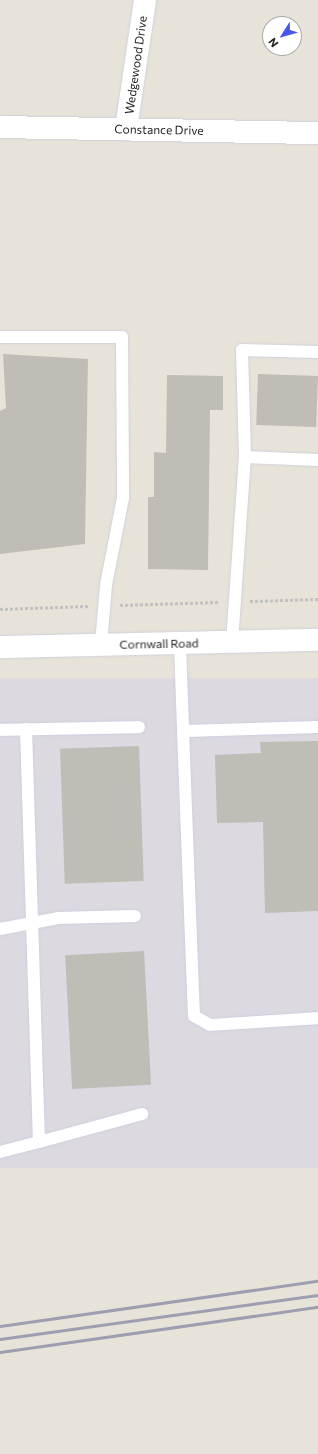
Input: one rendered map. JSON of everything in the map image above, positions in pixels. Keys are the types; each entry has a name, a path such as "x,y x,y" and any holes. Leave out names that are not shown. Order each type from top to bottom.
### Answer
{"street":[{"name":"Wedgewood Drive","path":"126,129 145,0"},
{"name":"Constance Drive","path":"0,127 318,133"},
{"name":"Cornwall Road","path":"0,647 318,640"}],"lane":[{"path":"0,337 122,337 123,498 104,606 101,645"},
{"path":"232,642 245,457 242,350 318,352"},
{"path":"245,457 318,460"},
{"path":"180,643 194,1016 210,1025 318,1018"},
{"path":"0,730 139,727"},
{"path":"184,731 318,727"},
{"path":"26,729 39,1142"},
{"path":"0,929 58,918 135,916"},
{"path":"0,1152 142,1114"}],"path":[{"path":"0,609 318,599"}],"shaded area":[{"path":"0,678 318,678 318,1168 0,1168"}],"building":[{"path":"3,354 88,359 85,544 0,554 0,411 6,408"},
{"path":"258,374 318,376 316,427 256,425"},
{"path":"167,375 223,376 223,410 210,410 208,570 148,569 148,497 154,497 154,452 166,453"},
{"path":"318,741 318,911 265,913 263,822 217,823 215,755 261,753 260,742"},
{"path":"139,746 144,881 65,884 60,749"},
{"path":"144,951 151,1085 72,1089 65,955"}],"railway":[{"path":"0,1326 318,1281"},
{"path":"0,1339 318,1295"},
{"path":"0,1352 318,1307"}]}
